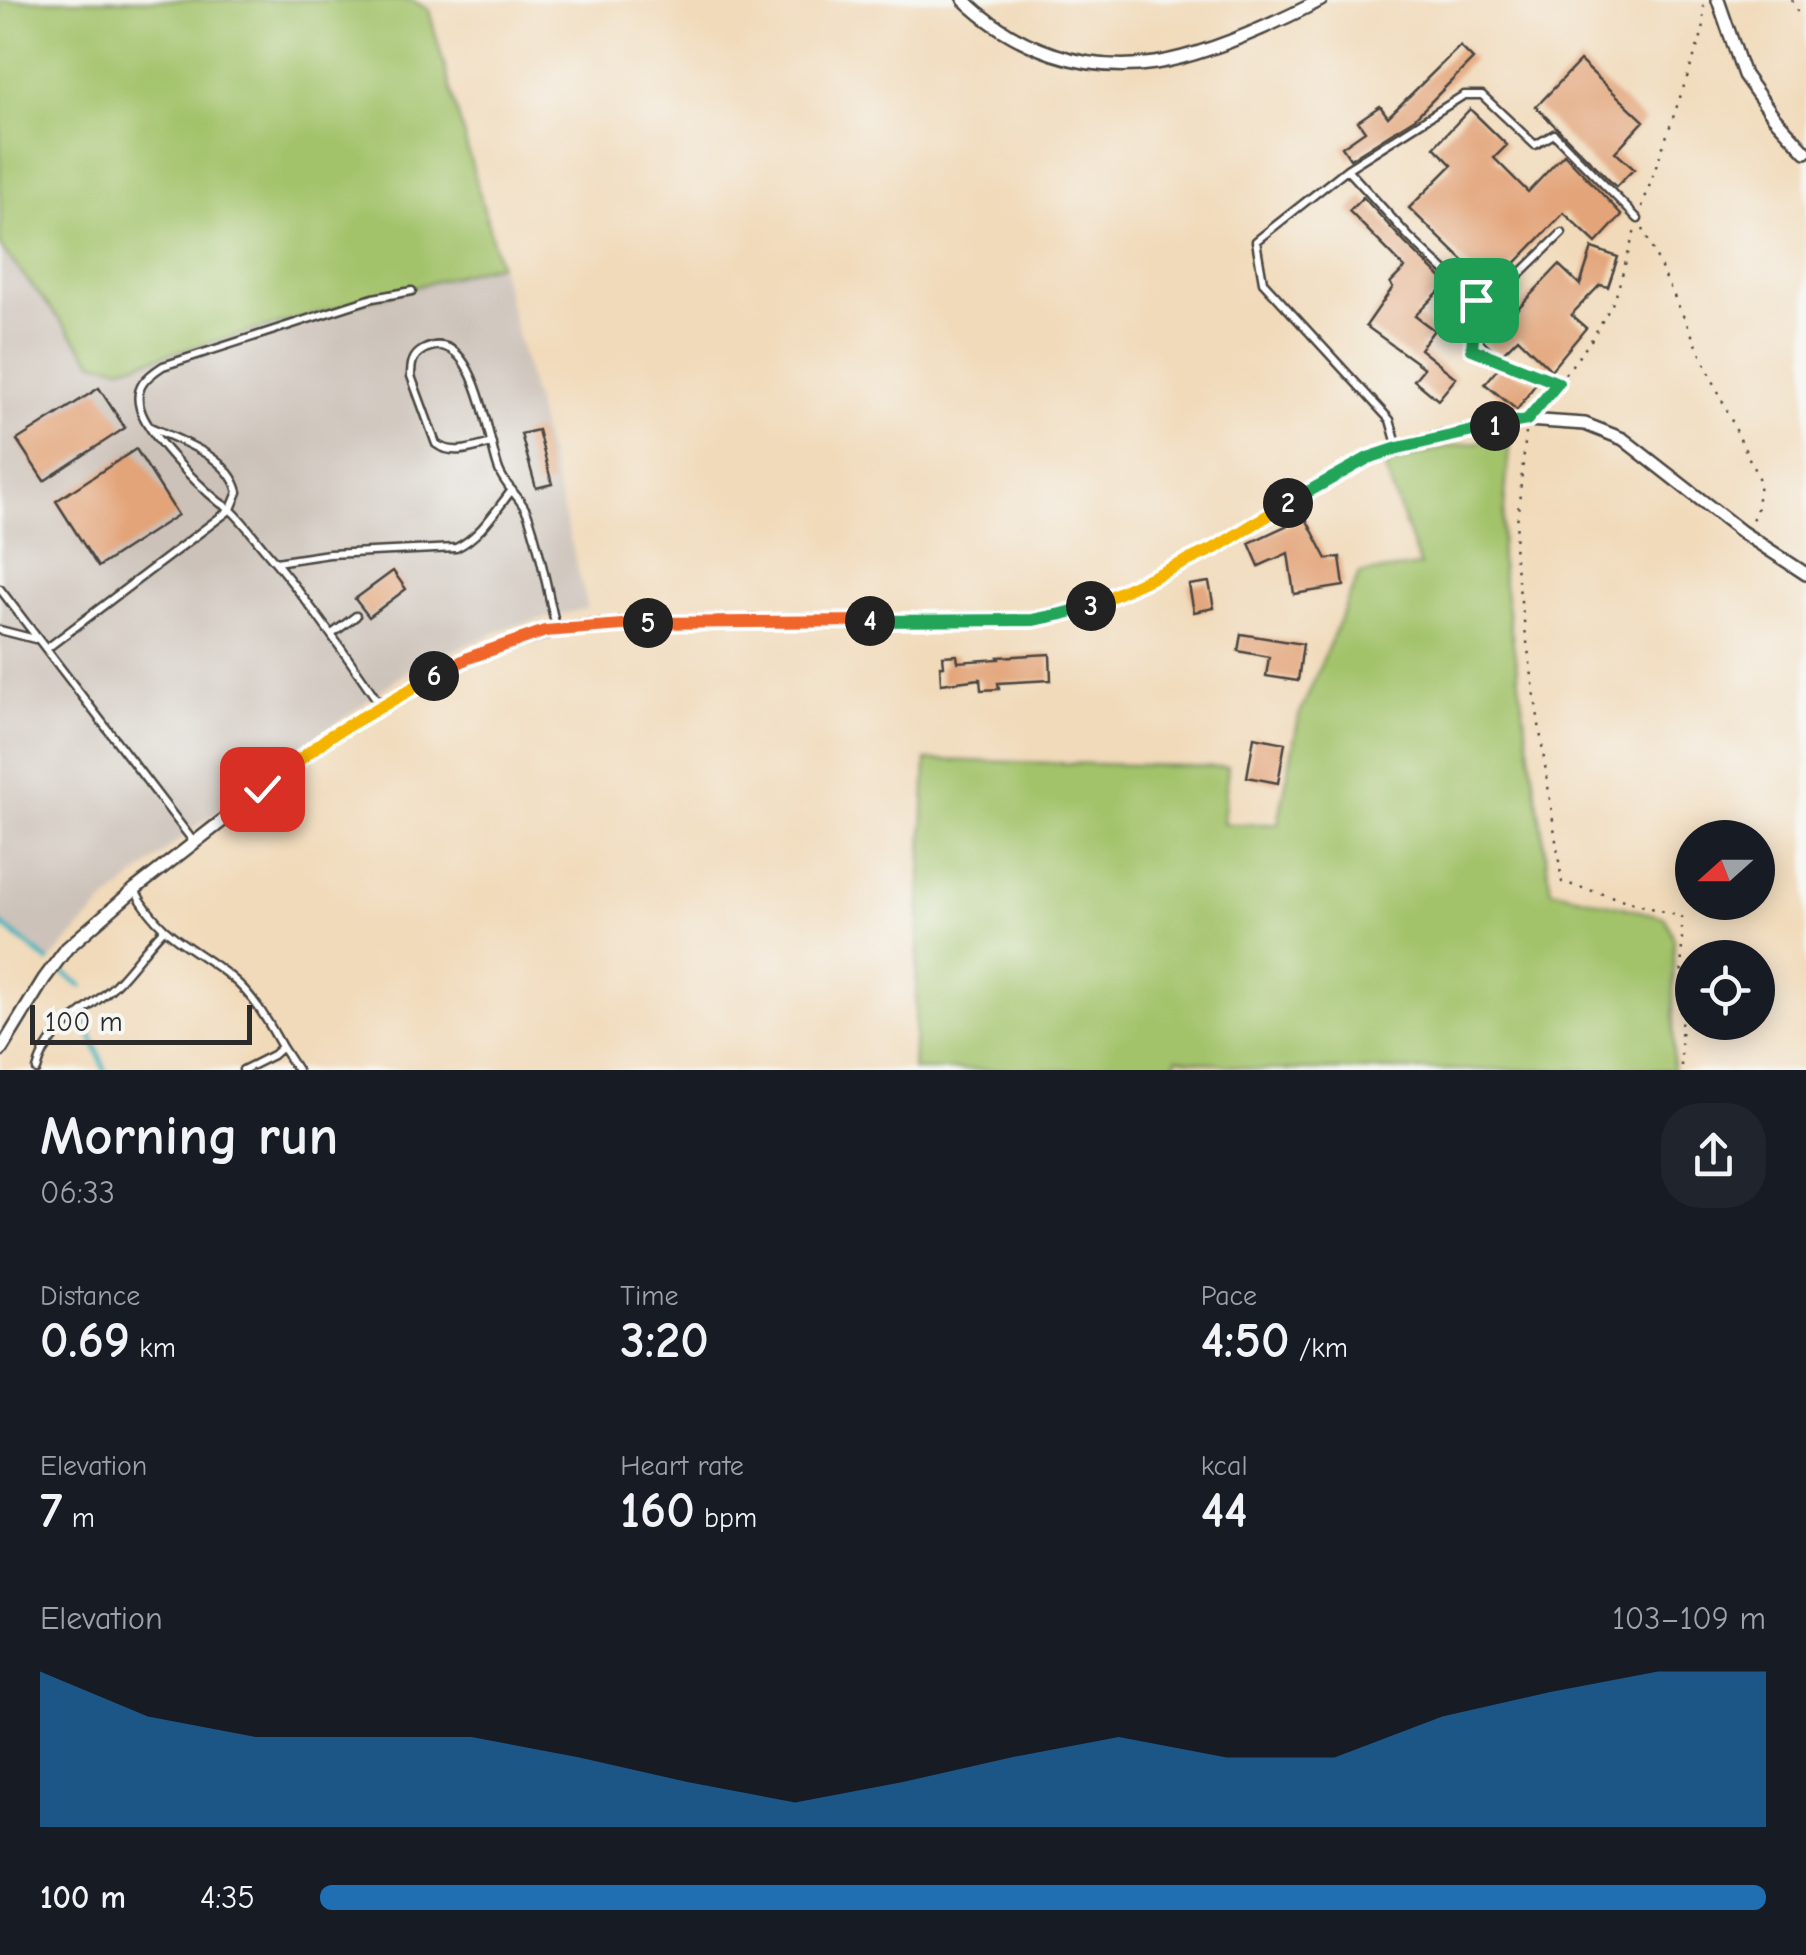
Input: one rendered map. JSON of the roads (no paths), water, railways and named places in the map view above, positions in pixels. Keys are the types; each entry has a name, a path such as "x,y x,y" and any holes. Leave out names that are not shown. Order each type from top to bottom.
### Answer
{"street":[{"path":"964,0 1004,33 1057,56 1102,66 1155,64 1286,18 1321,0"},
{"path":"1718,0 1744,75 1806,152"},
{"path":"0,1052 67,948 135,889 330,736 468,658 557,628 648,622 1033,620 1062,614 1086,608 1215,548 1368,458 1527,420 1584,424 1622,439 1742,532 1806,574"}],"lane":[{"path":"1398,448 1390,420 1262,282 1256,241 1346,168 1464,95 1482,95 1535,145 1554,134 1638,219"},
{"path":"1346,168 1410,238 1476,300"},
{"path":"1476,300 1496,296 1562,233"},
{"path":"381,706 276,562 231,510 147,426 138,393 141,384 163,366 373,298 412,291"},
{"path":"1476,300 1472,349 1558,383"},
{"path":"492,443 450,451 436,444 411,376 410,365 416,354 447,346 463,358 480,399 502,478 527,511 557,628"},
{"path":"46,649 231,510 238,492 230,473 195,448 147,426"},
{"path":"276,562 329,554 456,548 475,535 512,490"},
{"path":"0,590 194,842"},
{"path":"332,634 356,616"},
{"path":"0,630 36,639"},
{"path":"135,889 162,930 232,978 257,1003 297,1070"},
{"path":"37,1070 49,1044 72,1018 116,985 162,930"},
{"path":"242,1070 282,1047"}],"waterway":[{"path":"0,923 48,961"},
{"path":"62,971 82,986"},
{"path":"84,1017 105,1070"}]}
